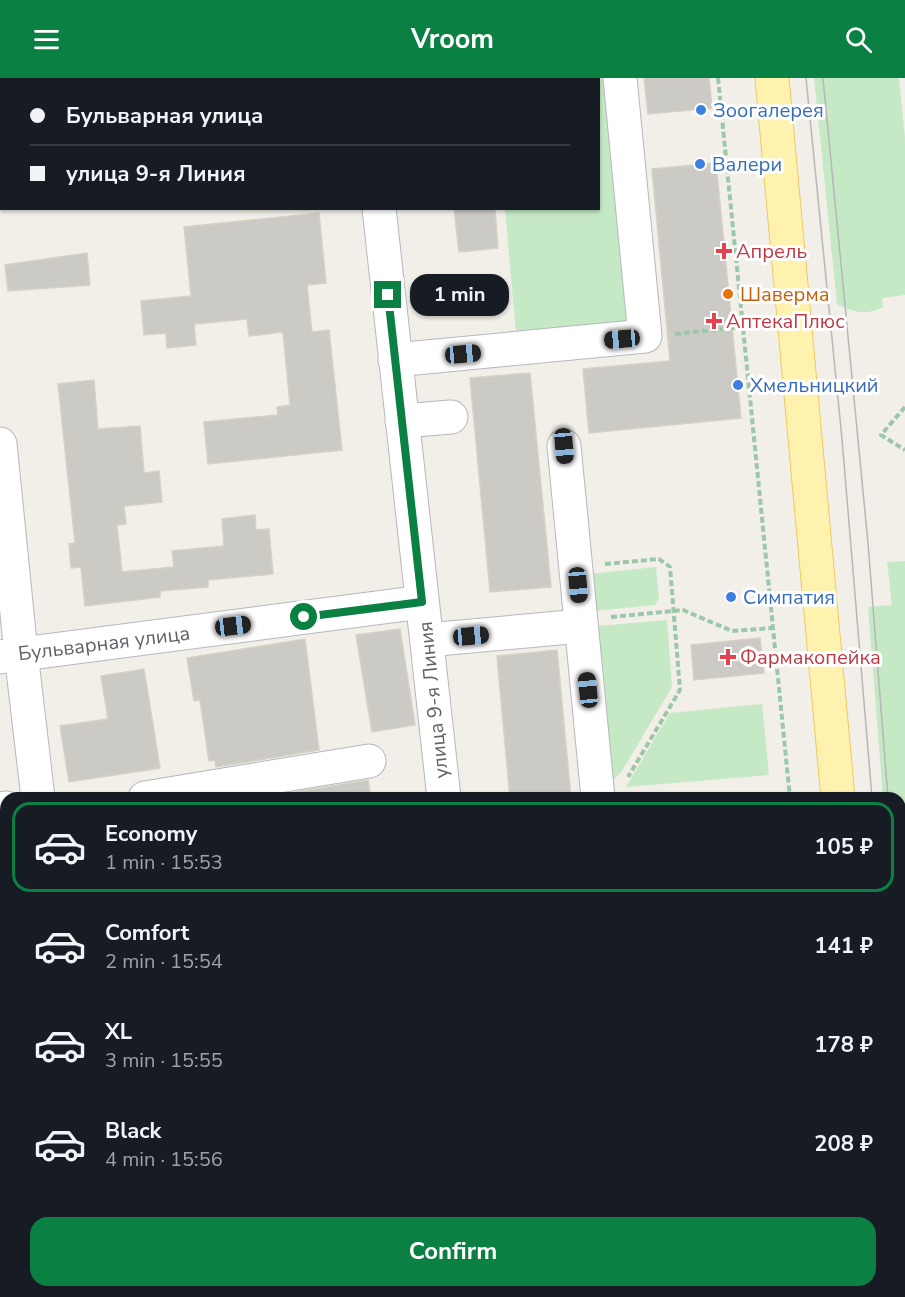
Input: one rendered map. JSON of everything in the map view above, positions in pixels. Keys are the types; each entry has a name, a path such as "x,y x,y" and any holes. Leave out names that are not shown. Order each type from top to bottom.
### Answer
{"main road":[{"path":"772,78 837,792"}],"street":[{"path":"395,360 645,336 620,78"},
{"name":"улица 9-я Линия","path":"379,210 443,792"},
{"path":"402,421 451,417"},
{"path":"0,444 10,655 37,792"},
{"path":"564,446 581,623 610,792"},
{"name":"Бульварная улица","path":"10,655 422,602"},
{"path":"427,640 581,623"},
{"path":"181,792 369,761"}],"path":[{"path":"718,78 789,792"},
{"path":"645,336 743,327"},
{"path":"905,407 880,435 905,450"},
{"path":"576,567 659,559 670,567 680,690 610,792"},
{"path":"581,623 683,610 732,631 773,628"}],"green space":[{"path":"600,78 609,78 631,322 516,332 505,210 600,210"},
{"path":"814,78 899,78 905,138 905,295 882,298 883,307 877,310 854,311 837,304"},
{"path":"905,561 905,792 883,792 868,607 892,605 887,562"},
{"path":"656,567 659,598 655,605 584,612 580,575"},
{"path":"667,620 672,687 622,771 607,786 587,627"},
{"path":"762,704 769,775 626,787 670,713"}],"building":[{"path":"644,78 709,78 712,108 648,114"},
{"path":"716,163 741,418 589,433 583,369 670,361 652,169"},
{"path":"454,210 495,210 498,248 459,252"},
{"path":"319,213 326,283 307,285 312,332 329,330 342,450 208,464 204,422 278,415 277,407 290,405 283,332 249,336 247,319 194,324 196,345 167,348 166,333 144,335 141,301 191,296 184,227"},
{"path":"87,253 90,285 8,291 5,265"},
{"path":"530,373 551,587 490,592 470,378"},
{"path":"94,380 98,429 140,426 144,473 159,471 162,502 124,506 126,524 117,525 122,572 174,567 172,551 224,546 222,519 255,515 256,530 269,529 273,574 208,580 208,587 160,591 160,597 85,606 81,567 71,568 69,544 75,543 58,384"},
{"path":"400,629 415,725 372,732 356,635"},
{"path":"760,638 764,673 694,680 691,645"},
{"path":"305,639 319,750 216,767 215,760 209,761 200,700 194,701 187,658"},
{"path":"557,650 570,792 509,792 497,656"},
{"path":"144,669 160,768 69,782 60,726 108,719 101,676"},
{"path":"368,780 370,792 296,792"}],"tram line":[{"path":"806,78 842,439 871,792"},
{"path":"823,78 868,543 888,792"}],"place":[{"name":"Зоогалерея","path":"701,110"},
{"name":"Валери","path":"700,164"},
{"name":"Апрель","path":"724,251"},
{"name":"Шаверма","path":"728,294"},
{"name":"АптекаПлюс","path":"714,321"},
{"name":"Хмельницкий","path":"738,385"},
{"name":"Симпатия","path":"731,597"},
{"name":"Фармакопейка","path":"728,657"}],"route":[{"path":"304,617 422,602 388,295"}]}
